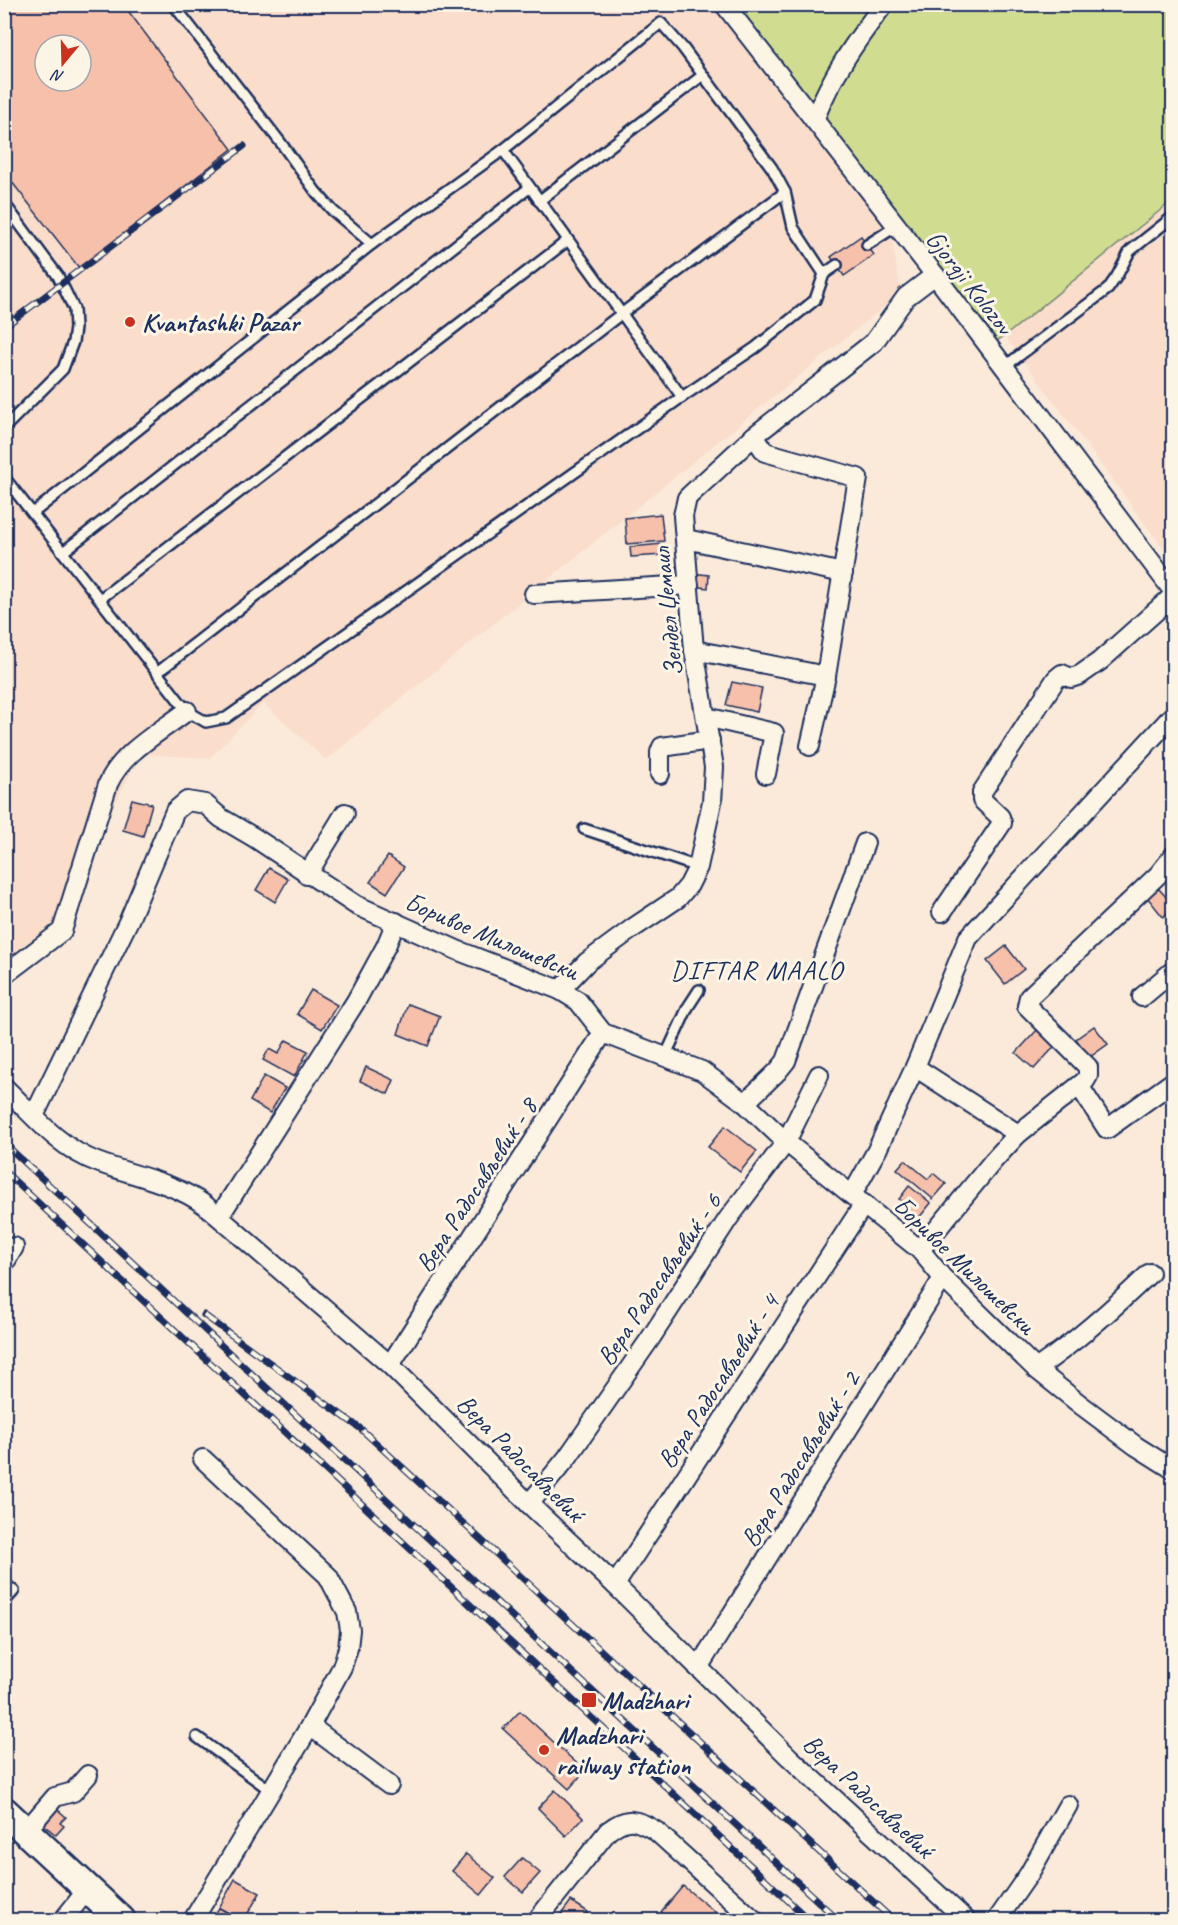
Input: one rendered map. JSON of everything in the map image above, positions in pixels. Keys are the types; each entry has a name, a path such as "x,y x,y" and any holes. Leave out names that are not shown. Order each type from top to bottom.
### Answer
{"main road":[{"path":"4,1811 121,1920"}],"street":[{"name":"Gjorgji Kolozov","path":"724,4 895,227 935,275 1173,594"},
{"path":"814,120 851,47 884,4"},
{"name":"Зендел Џемаил","path":"560,990 587,962 678,898 689,885 698,867 712,802 714,766 694,650 683,516 687,498 754,436 874,342 906,297 935,275"},
{"path":"754,436 765,452 858,478 826,676 810,746"},
{"path":"686,539 843,573"},
{"path":"534,594 689,585"},
{"path":"942,912 1002,823 1000,817 982,800 982,792 1056,679 1062,674 1071,678 1080,675 1100,660 1173,594"},
{"path":"694,650 826,676"},
{"path":"4,975 62,931 114,770 127,756 187,711"},
{"name":"Вера Радосављевиќ - 4","path":"615,1585 858,1199 968,938 1173,714"},
{"path":"706,717 774,733 766,774"},
{"path":"660,774 662,747 710,740"},
{"name":"Боривое Милошевски","path":"34,1116 129,920 175,812 187,801 205,804 221,818 356,905 459,951 560,990 578,1001 603,1033 702,1071 745,1103 786,1142 920,1250 943,1278 1036,1369 1081,1406 1173,1470"},
{"path":"307,874 345,813"},
{"path":"745,1103 786,1061 865,843"},
{"path":"920,1250 1018,1134 1080,1087 1088,1076 1088,1067 1027,1006 1029,997 1158,875 1173,855"},
{"path":"219,1217 356,1001 386,946 396,922"},
{"path":"1142,997 1173,970"},
{"name":"Вера Радосављевиќ - 8","path":"390,1365 603,1033"},
{"path":"915,1067 1018,1134"},
{"name":"Вера Радосављевиќ - 6","path":"529,1504 567,1458 650,1339 728,1219 786,1142 819,1075"},
{"path":"1080,1087 1107,1129 1173,1081"},
{"name":"Вера Радосављевиќ","path":"4,1087 55,1139 95,1162 188,1192 390,1365 789,1757 966,1920"},
{"path":"4,1264 14,1248"},
{"path":"1036,1369 1100,1321 1150,1273"},
{"name":"Вера Радосављевиќ - 2","path":"698,1668 943,1278"},
{"path":"193,1920 310,1726 345,1657 350,1630 346,1612 328,1576 203,1459"},
{"path":"310,1726 389,1785"},
{"path":"26,1831 55,1797 73,1792 88,1775"},
{"path":"997,1920 1029,1874 1068,1805"},
{"path":"537,1920 608,1831 620,1822 628,1821 639,1821 656,1831 754,1920"},
{"path":"63,1920 87,1890"}],"lane":[{"path":"173,4 281,143 316,192 333,211 372,244"},
{"path":"33,513 372,244 503,150 661,22 704,75 772,168 785,192 793,227 824,274"},
{"path":"538,201 704,75"},
{"path":"503,150 682,397"},
{"path":"63,552 529,188"},
{"path":"158,672 621,314 785,192"},
{"path":"4,203 58,276 74,309 75,328 73,342 63,369 4,428"},
{"path":"1004,367 1108,289 1118,276 1130,251 1173,216"},
{"path":"867,245 895,227"},
{"path":"100,599 567,241"},
{"path":"4,477 187,711 206,722 226,718 755,348 815,300 824,274 837,265"},
{"path":"584,829 698,867"},
{"path":"665,1057 688,1007 699,990"},
{"path":"4,1583 14,1591 4,1602"},
{"path":"197,1737 270,1790"}],"shaded area":[{"path":"5,5 723,5 888,217 901,293 326,760 263,703 210,758 140,754 42,949 5,980"},
{"path":"1173,200 1173,561 1005,336"}],"green space":[{"path":"723,5 1173,5 1173,200 1005,336 988,346"}],"building":[{"path":"4,4 123,4 232,149 80,269 4,172"},
{"path":"861,236 874,255 844,276 831,257"},
{"path":"661,514 664,541 627,544 625,518"},
{"path":"663,544 664,555 631,557 630,547"},
{"path":"691,573 709,575 708,588 690,586"},
{"path":"732,682 762,688 757,712 726,705"},
{"path":"132,799 152,804 143,836 123,830"},
{"path":"388,856 404,867 387,893 370,882"},
{"path":"269,868 288,879 275,902 256,890"},
{"path":"1159,889 1167,898 1174,893 1174,908 1163,917 1147,897"},
{"path":"1006,946 1024,969 1005,984 987,961"},
{"path":"311,990 337,1005 322,1029 297,1014"},
{"path":"408,1004 440,1016 428,1046 398,1034"},
{"path":"1094,1026 1108,1044 1090,1057 1076,1039"},
{"path":"1037,1030 1055,1046 1034,1069 1016,1053"},
{"path":"286,1040 308,1051 294,1077 263,1060 269,1049 278,1054"},
{"path":"366,1067 394,1080 388,1094 360,1081"},
{"path":"264,1076 285,1088 270,1113 250,1101"},
{"path":"725,1126 757,1151 740,1172 708,1147"},
{"path":"905,1160 928,1179 933,1173 946,1184 933,1199 897,1169"},
{"path":"909,1186 931,1203 914,1224 902,1215 908,1206 899,1199"},
{"name":"Madzhari railway station","path":"520,1711 585,1771 569,1789 503,1729"},
{"path":"555,1790 583,1818 566,1836 538,1808"},
{"path":"57,1809 66,1817 60,1823 64,1826 56,1835 39,1821"},
{"path":"466,1854 495,1878 481,1895 452,1871"},
{"path":"522,1858 540,1873 523,1892 505,1877"},
{"path":"235,1879 260,1893 244,1920 219,1908"},
{"path":"683,1886 725,1920 668,1920 661,1912"},
{"path":"571,1901 588,1912 582,1920 557,1920"},
{"path":"219,1908 241,1920 211,1920"}],"railway":[{"path":"4,327 244,146"},
{"path":"4,1143 838,1920"},
{"path":"4,1171 809,1920"},
{"path":"204,1315 361,1429 893,1920"}],"place":[{"name":"Kvantashki Pazar","path":"130,322"},
{"name":"Madzhari","path":"589,1700"},
{"name":"Madzhari railway station","path":"544,1750"}],"district":[{"name":"DIFTAR MAALO","path":"757,970"}]}
